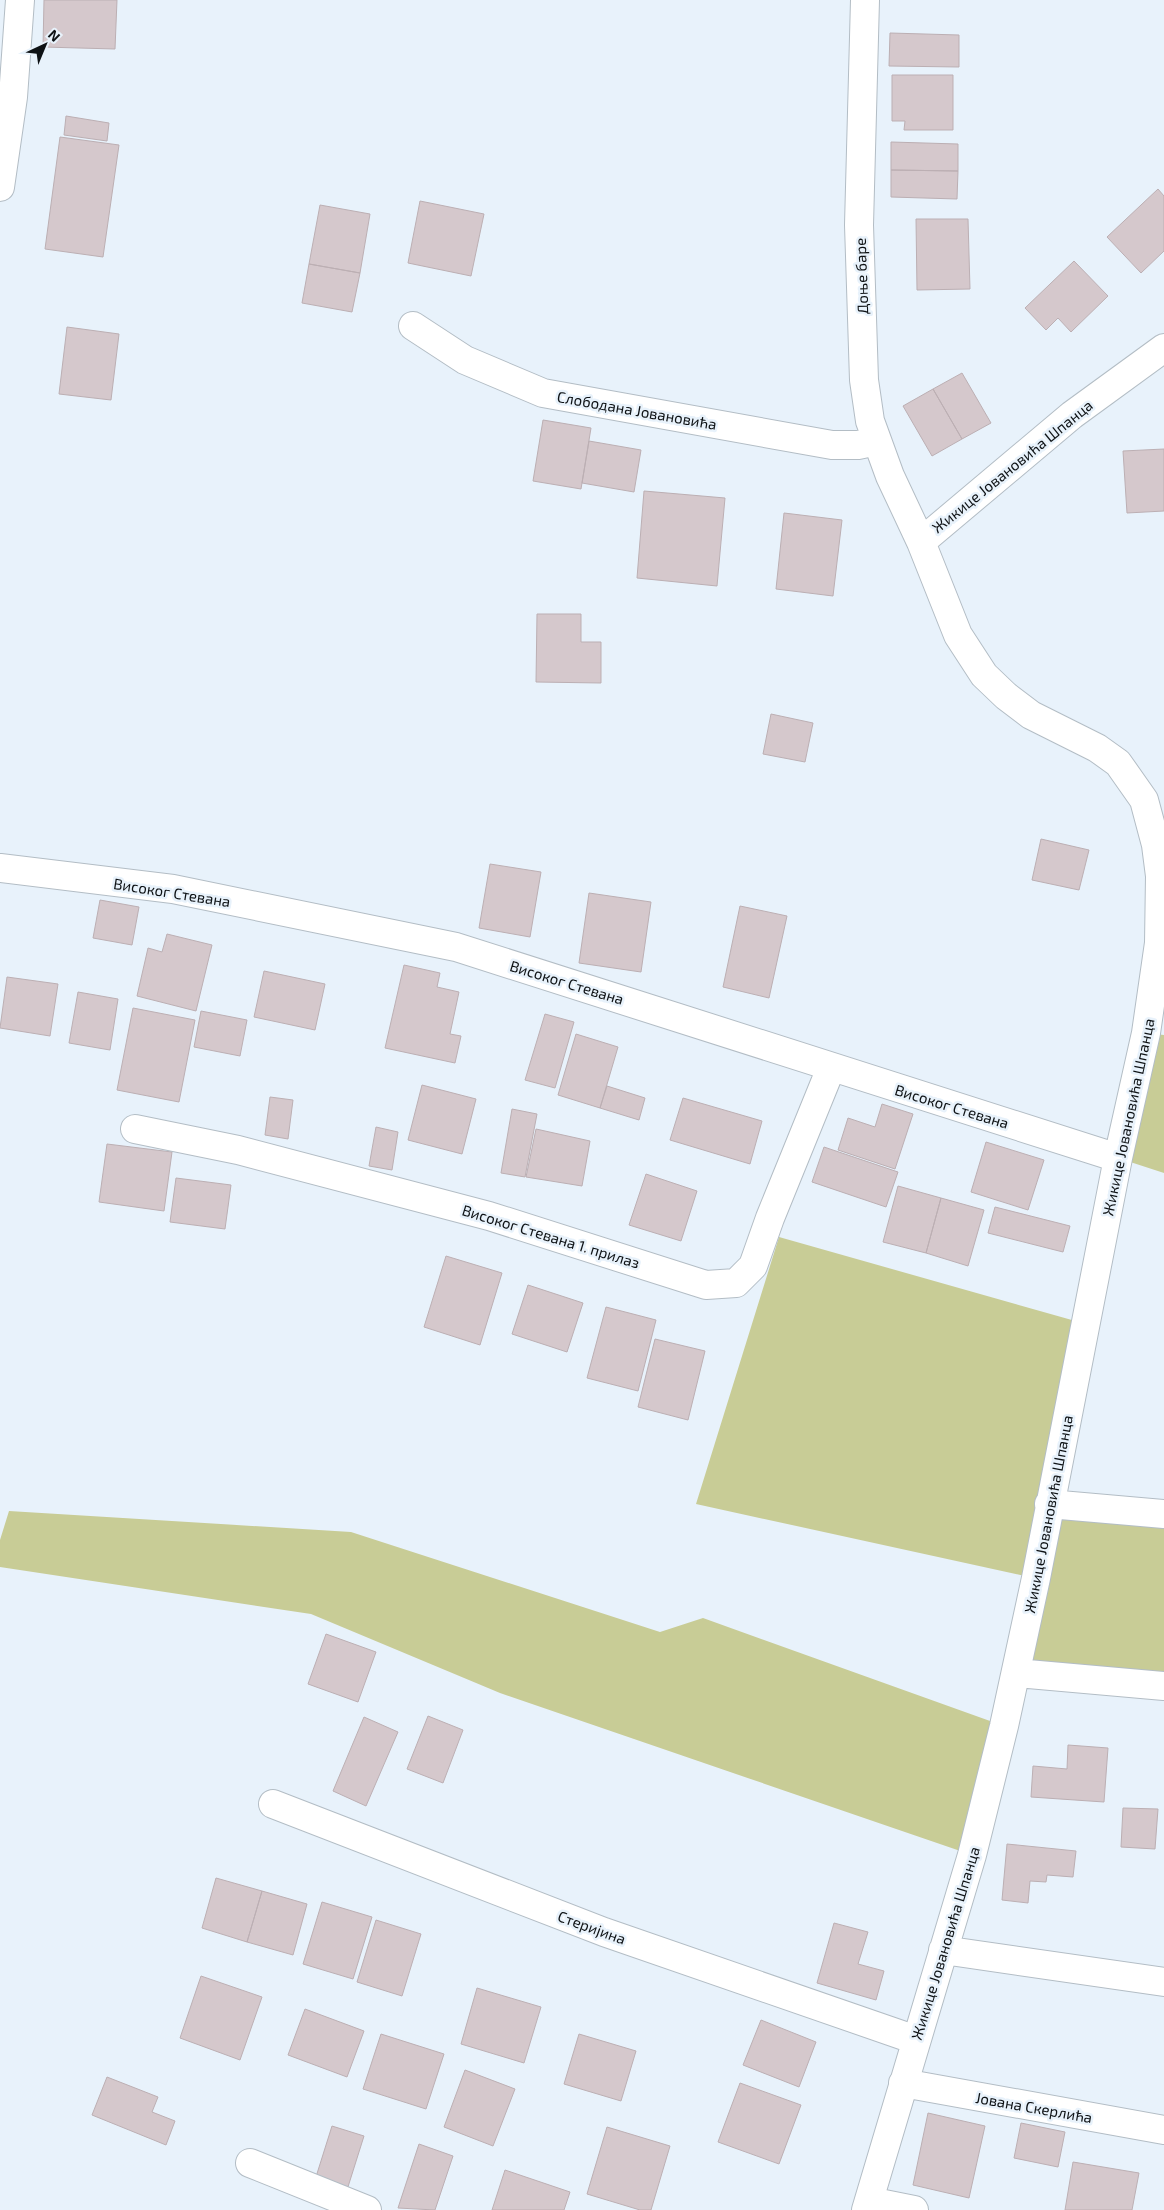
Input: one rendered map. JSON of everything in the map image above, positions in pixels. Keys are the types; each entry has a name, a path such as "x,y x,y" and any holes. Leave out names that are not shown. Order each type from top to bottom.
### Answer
{"street":[{"path":"0,187 13,97 20,0"},
{"name":"Доње баре","path":"865,0 859,225 864,380 870,421 877,441 890,476 921,542"},
{"name":"Слободана Јовановића","path":"413,326 465,360 543,393 832,445 858,445 877,441"},
{"name":"Жикице Јовановића Шпанца","path":"868,2205 972,1855 1016,1673 1118,1158 1146,1033 1159,943 1160,876 1156,845 1144,800 1118,763 1098,748 1031,715 1006,696 984,675 958,635 921,542 1072,415 1164,348"},
{"name":"Високог Стевана","path":"0,868 173,889 456,947 1118,1158"},
{"name":"Високог Стевана 1. прилаз","path":"135,1129 238,1150 489,1216 706,1285 736,1283 753,1266 770,1218 831,1068"},
{"path":"1049,1504 1164,1514"},
{"path":"1016,1673 1164,1686"},
{"name":"Стеријина","path":"272,1804 604,1932 916,2040"},
{"path":"943,1950 1164,1982"},
{"name":"Јована Скерлића","path":"903,2083 1164,2130"},
{"path":"250,2163 367,2210"},
{"path":"868,2205 914,2210"}],"green space":[{"path":"1146,1033 1164,1035 1164,1173 1118,1158"},
{"path":"779,1237 1086,1324 1049,1503 1164,1514 1164,1686 1016,1673 1034,1578 696,1504"},
{"path":"9,1511 351,1532 660,1632 703,1618 1004,1726 972,1855 500,1693 311,1614 0,1567 0,1540"}],"building":[{"path":"44,0 117,0 115,49 43,47"},
{"path":"890,33 959,35 959,67 889,66"},
{"path":"892,75 953,75 953,130 904,130 905,121 892,121"},
{"path":"66,116 109,123 107,141 64,135"},
{"path":"60,137 119,145 103,257 45,249"},
{"path":"891,142 958,144 958,171 891,170"},
{"path":"891,170 958,171 957,199 891,197"},
{"path":"1158,189 1164,196 1164,251 1141,273 1107,237"},
{"path":"420,201 484,214 471,276 408,263"},
{"path":"320,205 370,214 360,273 309,264"},
{"path":"916,219 968,219 970,289 917,290"},
{"path":"1074,261 1108,296 1071,332 1058,318 1046,330 1025,308"},
{"path":"309,264 360,273 352,312 302,303"},
{"path":"67,327 119,334 111,400 59,394"},
{"path":"962,373 991,423 962,439 933,389"},
{"path":"933,389 962,439 932,456 903,406"},
{"path":"543,420 591,428 581,489 533,481"},
{"path":"589,441 641,450 634,492 582,483"},
{"path":"1164,449 1164,511 1127,513 1123,451"},
{"path":"644,491 725,498 717,586 637,578"},
{"path":"784,513 842,520 833,596 776,589"},
{"path":"537,614 581,614 581,642 601,642 601,683 536,682"},
{"path":"771,714 813,723 805,762 763,754"},
{"path":"1041,839 1089,850 1079,890 1032,880"},
{"path":"490,864 541,872 530,937 479,928"},
{"path":"589,893 651,902 641,972 579,963"},
{"path":"100,900 139,907 132,945 93,938"},
{"path":"740,906 787,916 769,998 723,987"},
{"path":"167,934 212,945 196,1011 137,996 148,948 162,952"},
{"path":"404,965 440,973 437,987 459,992 450,1034 461,1036 455,1063 385,1048"},
{"path":"264,971 325,984 315,1030 254,1017"},
{"path":"7,977 58,984 50,1036 0,1028"},
{"path":"78,992 118,999 110,1050 69,1043"},
{"path":"133,1008 195,1020 179,1102 117,1090"},
{"path":"201,1011 247,1020 240,1056 194,1047"},
{"path":"545,1014 574,1022 555,1088 525,1080"},
{"path":"576,1034 618,1047 600,1108 558,1095"},
{"path":"422,1085 476,1099 462,1154 408,1140"},
{"path":"607,1086 645,1098 639,1120 600,1108"},
{"path":"270,1097 293,1100 288,1139 265,1135"},
{"path":"683,1098 762,1121 750,1164 670,1140"},
{"path":"882,1104 913,1114 895,1169 838,1150 848,1118 875,1127"},
{"path":"512,1109 537,1114 525,1177 501,1173"},
{"path":"376,1127 398,1132 392,1170 369,1166"},
{"path":"536,1129 590,1141 582,1186 526,1177"},
{"path":"986,1142 1044,1160 1028,1210 971,1192"},
{"path":"107,1144 172,1152 164,1211 99,1202"},
{"path":"824,1147 898,1172 886,1207 812,1182"},
{"path":"646,1174 697,1191 681,1241 629,1225"},
{"path":"176,1178 231,1185 225,1229 170,1222"},
{"path":"898,1186 941,1198 926,1253 883,1242"},
{"path":"941,1198 984,1210 968,1266 926,1253"},
{"path":"995,1207 1070,1226 1063,1252 988,1233"},
{"path":"446,1256 502,1273 480,1345 424,1327"},
{"path":"528,1285 583,1303 567,1352 512,1334"},
{"path":"606,1307 656,1320 638,1391 587,1378"},
{"path":"655,1339 705,1351 688,1420 638,1407"},
{"path":"326,1634 376,1652 358,1702 308,1684"},
{"path":"428,1716 463,1730 443,1783 407,1769"},
{"path":"364,1717 398,1732 366,1806 333,1791"},
{"path":"1068,1745 1108,1748 1104,1802 1031,1797 1033,1766 1067,1769"},
{"path":"1123,1808 1158,1809 1155,1849 1121,1847"},
{"path":"1007,1844 1076,1851 1073,1877 1047,1875 1046,1882 1030,1881 1028,1903 1002,1900"},
{"path":"216,1878 262,1891 247,1942 202,1928"},
{"path":"262,1891 307,1904 293,1955 247,1942"},
{"path":"322,1902 372,1917 353,1979 303,1964"},
{"path":"376,1920 421,1934 402,1996 357,1982"},
{"path":"834,1923 868,1932 858,1964 884,1971 876,2000 817,1983"},
{"path":"201,1976 262,1997 240,2060 180,2038"},
{"path":"477,1988 541,2007 524,2063 461,2044"},
{"path":"305,2009 364,2031 347,2077 288,2055"},
{"path":"761,2020 816,2042 799,2087 743,2065"},
{"path":"381,2034 444,2054 426,2109 363,2089"},
{"path":"579,2034 636,2051 621,2101 564,2084"},
{"path":"465,2070 515,2089 493,2146 444,2127"},
{"path":"107,2077 158,2097 152,2112 175,2121 166,2145 92,2115"},
{"path":"740,2083 801,2105 779,2164 718,2142"},
{"path":"928,2113 985,2126 969,2198 913,2185"},
{"path":"1021,2123 1065,2132 1058,2167 1014,2158"},
{"path":"332,2126 364,2136 347,2190 315,2180"},
{"path":"607,2127 670,2146 651,2210 640,2210 587,2194"},
{"path":"419,2144 453,2156 435,2210 398,2208"},
{"path":"1073,2162 1139,2173 1132,2210 1065,2210"},
{"path":"505,2170 570,2192 564,2210 492,2210"}]}
